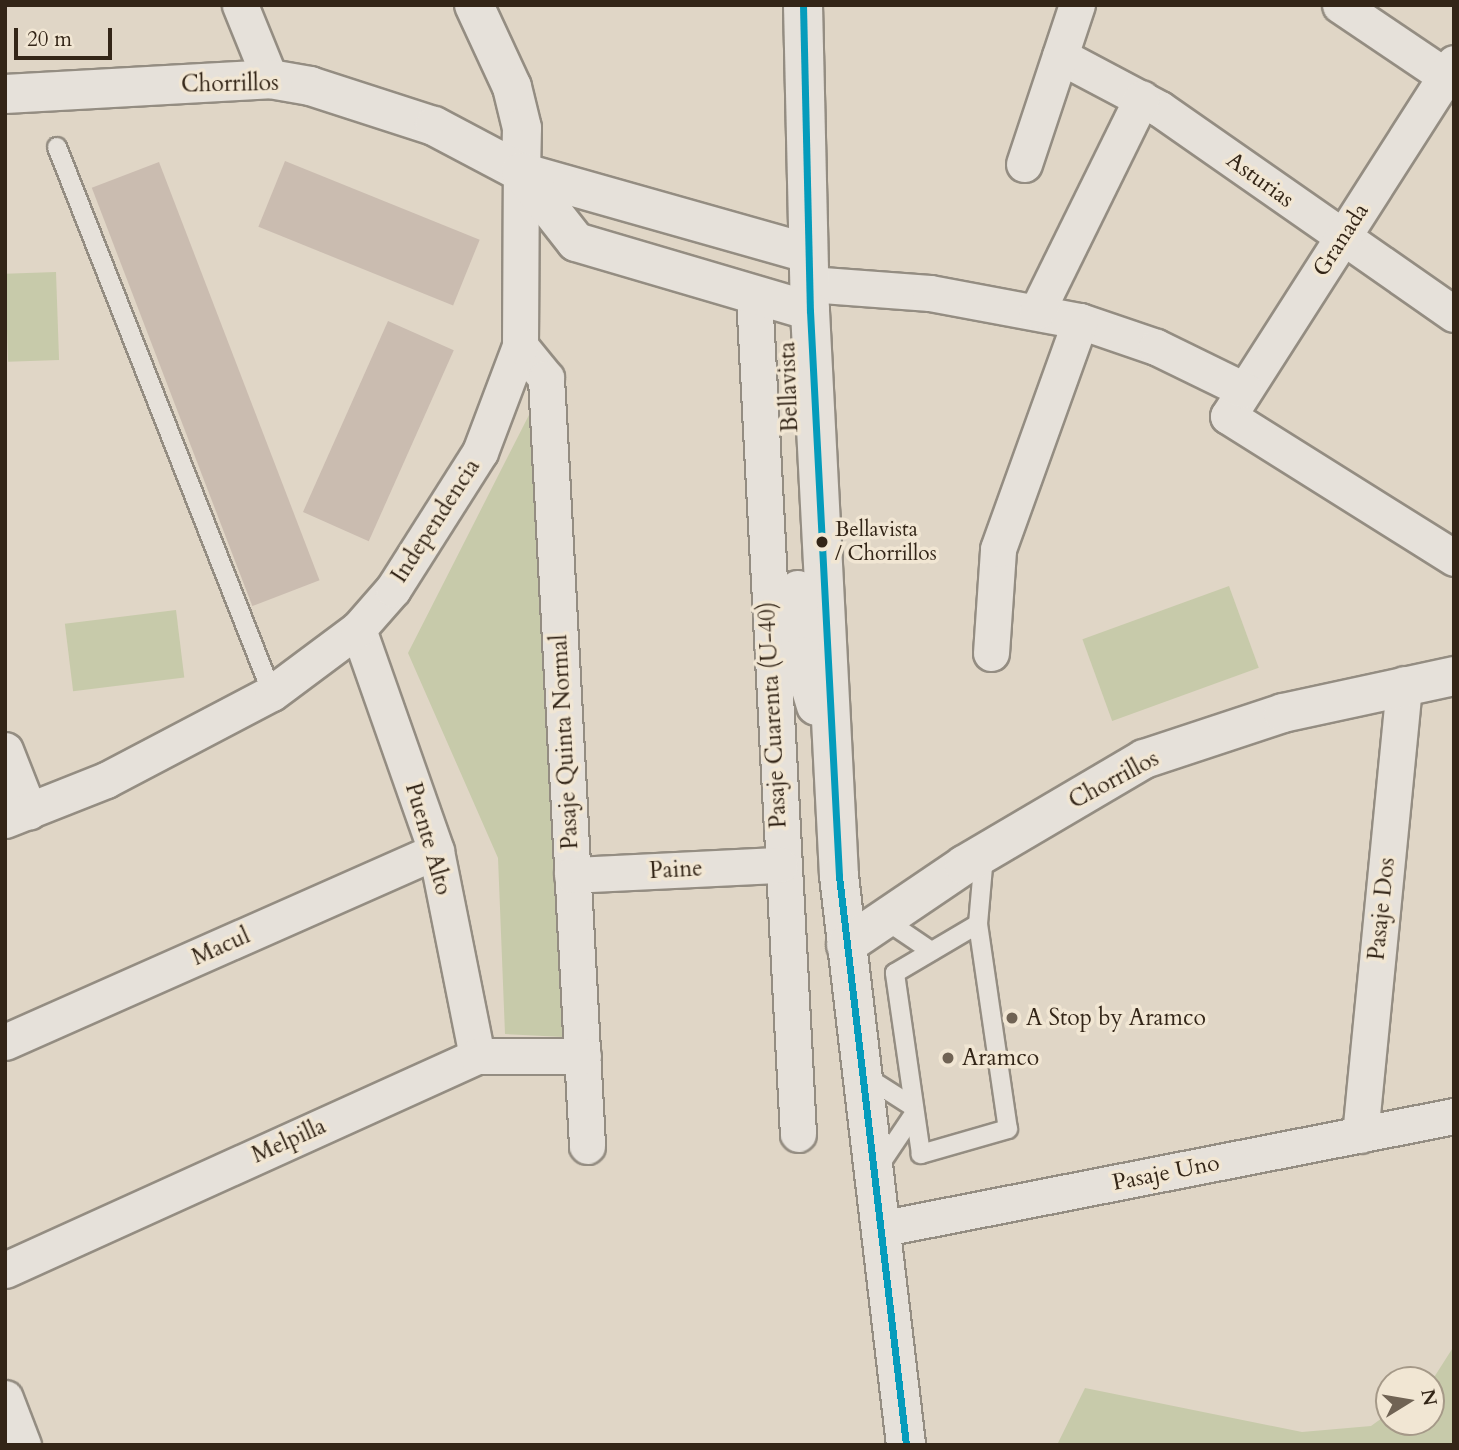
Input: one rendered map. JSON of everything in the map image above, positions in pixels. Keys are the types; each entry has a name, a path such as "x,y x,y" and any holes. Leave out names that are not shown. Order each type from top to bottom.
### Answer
{"street":[{"path":"240,5 270,79"},
{"path":"474,5 512,87 522,128 521,172"},
{"name":"Bellavista","path":"802,5 779,123 834,765 846,945 906,1445"},
{"path":"1024,164 1077,5"},
{"path":"1340,5 1451,74"},
{"name":"Asturias","path":"1060,56 1142,98 1341,239 1454,314"},
{"name":"Granada","path":"1236,403 1451,74"},
{"name":"Chorrillos","path":"5,94 270,79 389,108 521,172 792,282"},
{"path":"1037,311 1142,98"},
{"name":"Chorrillos","path":"521,172 576,242 792,282"},
{"name":"Independencia","path":"17,816 106,780 272,693 358,629 454,502 520,346 521,172"},
{"path":"792,282 930,293 1037,311 1080,321 1156,347 1454,558"},
{"name":"Pasaje Cuarenta (U-40)","path":"792,282 780,865 798,1134"},
{"path":"991,653 998,549 1080,321"},
{"name":"Pasaje Quinta Normal","path":"520,346 546,378 587,1146"},
{"name":"Puente Alto","path":"358,629 436,851 477,1056"},
{"name":"Chorrillos","path":"846,945 984,853 1144,759 1283,713 1404,684 1454,676"},
{"name":"Pasaje Dos","path":"1360,1135 1404,684"},
{"path":"5,750 17,816"},
{"name":"Macul","path":"5,1042 436,851"},
{"name":"Paine","path":"572,875 780,865"},
{"name":"Melpilla","path":"5,1270 477,1056 583,1056"},
{"name":"Pasaje Uno","path":"879,1228 1454,1116"},
{"path":"5,1399 23,1445"}],"lane":[{"path":"57,147 272,693"},
{"path":"978,925 895,973 921,1154 1008,1129 978,925 984,853"},
{"path":"884,919 931,951"},
{"path":"861,1074 913,1110"},
{"path":"873,1175 913,1110"}],"green space":[{"path":"56,272 59,360 8,362 5,274"},
{"path":"530,413 564,1037 505,1034 498,858 408,653"},
{"path":"1229,586 1259,668 1112,721 1082,639"},
{"path":"176,610 184,677 73,691 65,624"},
{"path":"1454,1346 1454,1445 1057,1445 1085,1388 1302,1432 1371,1426 1375,1423 1375,1436 1445,1436 1445,1366 1441,1366"}],"building":[{"path":"285,161 480,240 453,305 258,227"},
{"path":"159,162 320,580 252,606 92,188"},
{"path":"388,321 454,350 369,541 303,512"}],"transit line":[{"path":"803,5 810,311 839,876 906,1445"}],"place":[{"name":"Bellavista / Chorrillos","path":"822,542"},
{"name":"A Stop by Aramco","path":"1012,1018"},
{"name":"Aramco","path":"948,1058"}]}
